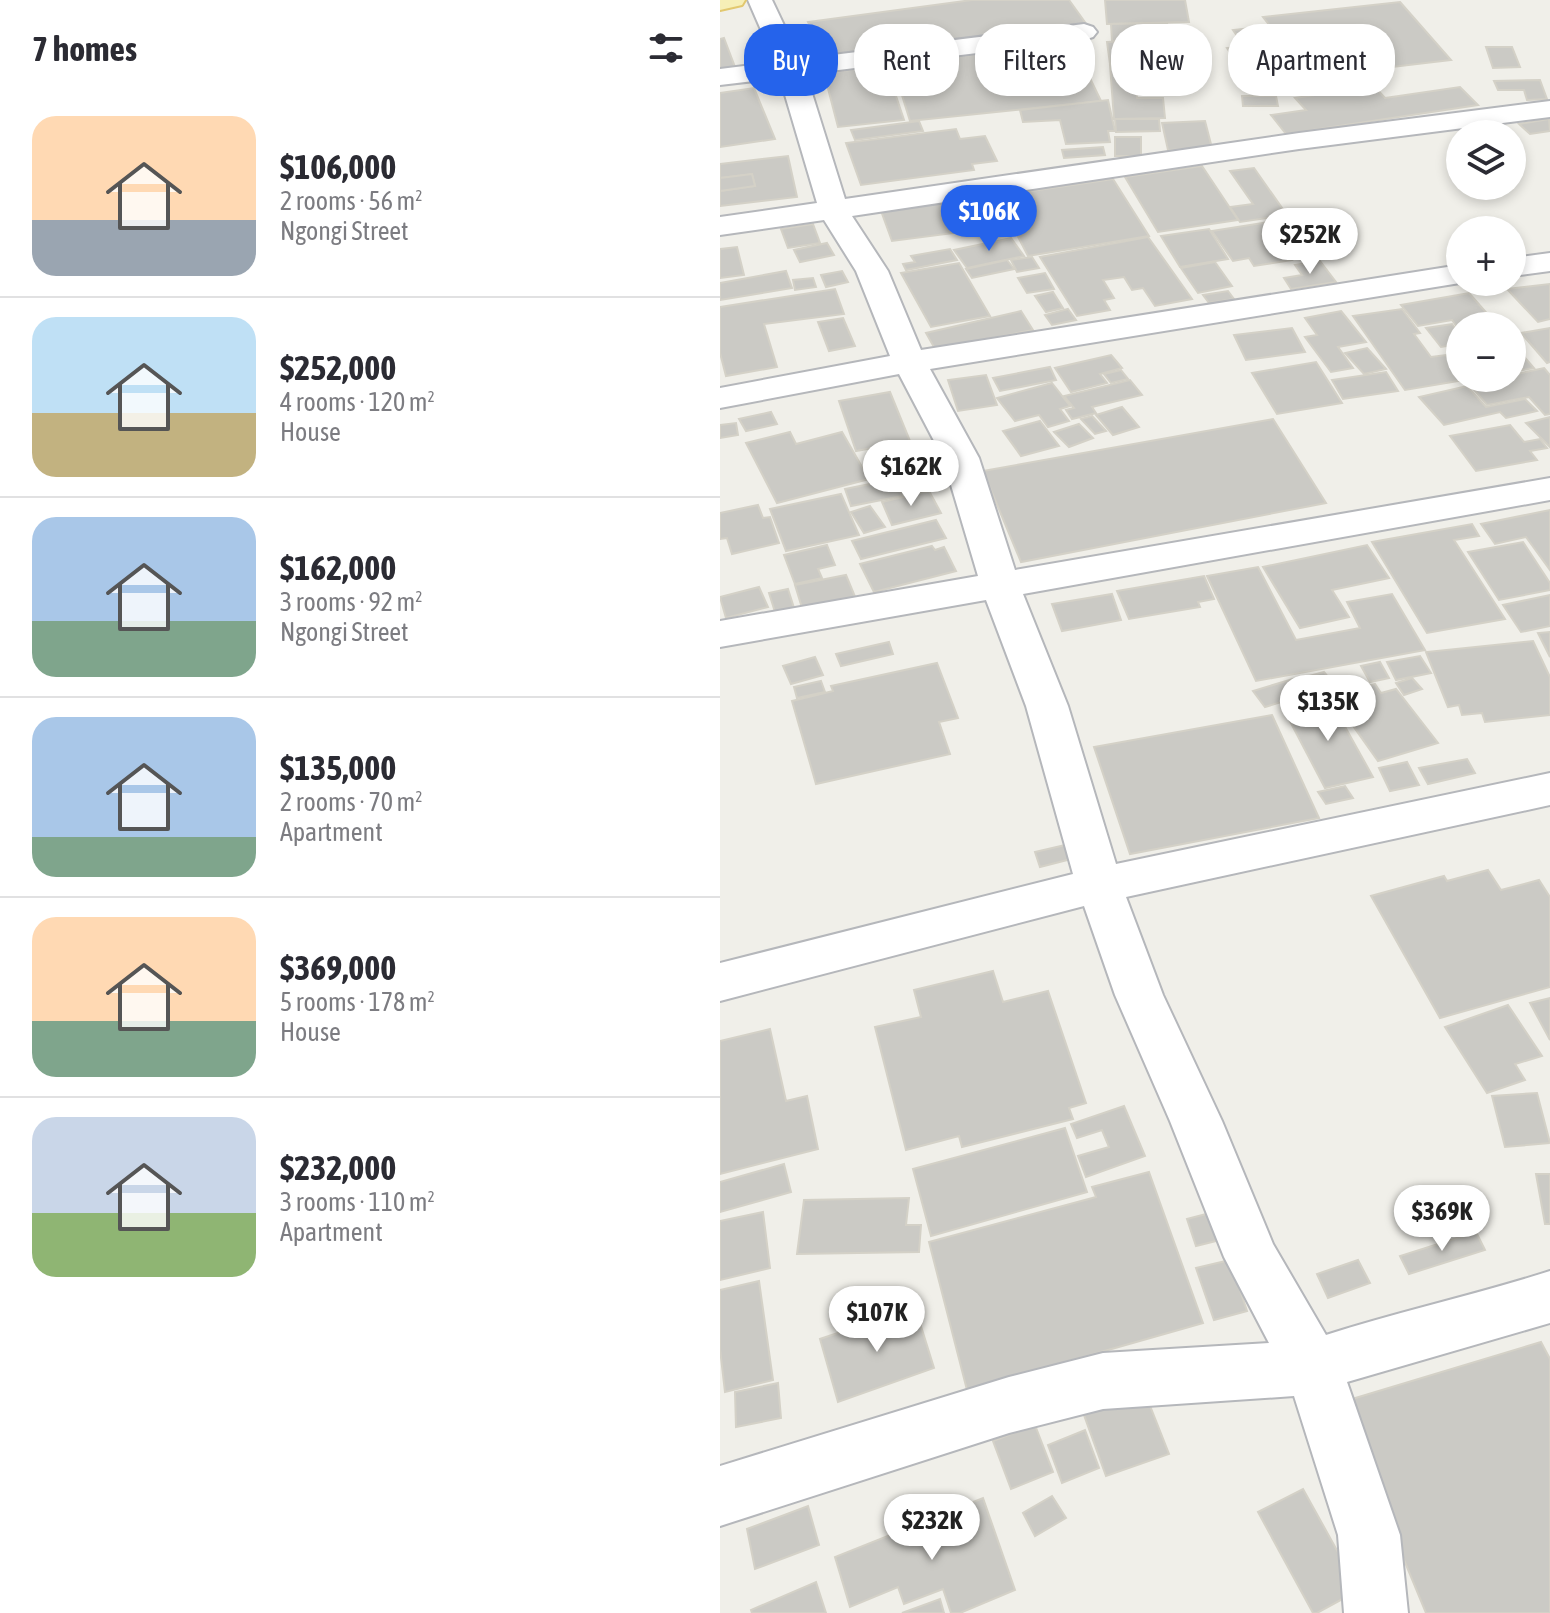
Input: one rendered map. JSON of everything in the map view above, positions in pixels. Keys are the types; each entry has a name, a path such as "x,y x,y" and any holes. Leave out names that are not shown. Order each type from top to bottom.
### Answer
{"main road":[{"path":"720,2 733,0"}],"street":[{"path":"760,0 771,24"},
{"path":"838,61 975,45"},
{"path":"720,77 744,74"},
{"path":"799,96 834,211 872,271 909,362 961,458 1000,585 1047,706 1099,885 1139,995 1196,1121 1251,1257 1313,1367 1369,1535 1376,1613"},
{"path":"720,226 1299,141 1550,109"},
{"path":"1526,265 1550,262"},
{"path":"720,398 909,362 1446,276"},
{"path":"720,634 1550,489"},
{"path":"720,982 1099,885 1550,789"},
{"path":"720,1496 1009,1405 1103,1381 1313,1367 1386,1342 1475,1321 1550,1297"}],"building":[{"path":"972,0 1069,0 1086,24 975,24 975,41 959,43 959,24 854,24 854,57 838,60 838,24 808,22"},
{"path":"1105,0 1185,0 1189,22 1107,24"},
{"path":"1400,2 1451,60 1395,67 1395,24 1268,24 1263,17"},
{"path":"724,38 735,67 720,69 720,39"},
{"path":"1107,42 1111,42 1111,64 1110,64"},
{"path":"1486,47 1512,47 1520,67 1493,68"},
{"path":"975,55 975,96 1095,96 1095,89 1101,101 910,121 902,96 959,96 959,56"},
{"path":"854,70 854,96 896,96 904,120 838,127 830,96 838,96 838,71"},
{"path":"1540,80 1547,99 1527,100 1524,90 1498,90 1494,81"},
{"path":"1460,87 1478,105 1286,134 1271,115 1306,110 1295,98 1385,98"},
{"path":"744,89 744,96 757,96 775,139 720,147 720,93"},
{"path":"1112,96 1163,98 1165,118 1114,119"},
{"path":"1242,96 1276,96 1278,106 1243,106"},
{"path":"1108,100 1115,131 1108,131 1110,142 1066,144 1060,120 1023,122 1020,110"},
{"path":"1115,119 1159,119 1160,131 1116,132"},
{"path":"1549,119 1550,131 1530,134 1526,130 1526,123"},
{"path":"919,121 923,131 855,140 851,130"},
{"path":"1205,121 1212,148 1168,150 1162,123"},
{"path":"956,129 960,139 985,136 997,161 972,164 974,170 861,185 846,143"},
{"path":"1115,137 1141,137 1141,156 1115,156"},
{"path":"1103,147 1105,155 1064,158 1062,150"},
{"path":"788,156 797,197 720,206 720,191 755,186 752,174 720,178 720,164"},
{"path":"1202,166 1238,220 1158,232 1125,177"},
{"path":"1254,168 1287,215 1240,222 1230,207 1253,204 1230,171"},
{"path":"752,174 755,186 720,191 720,178"},
{"path":"1113,179 1149,236 1028,256 997,196"},
{"path":"992,193 1008,226 892,241 880,208"},
{"path":"1281,220 1303,250 1288,253 1292,260 1254,266 1249,258 1233,261 1212,231"},
{"path":"813,224 820,243 788,248 781,229"},
{"path":"1209,229 1228,259 1180,267 1161,236"},
{"path":"1148,237 1192,299 1155,306 1143,288 1132,290 1124,277 1103,280 1114,298 1104,300 1110,310 1077,316 1040,257"},
{"path":"1011,238 1024,256 967,268 954,250"},
{"path":"827,243 834,255 800,262 794,250"},
{"path":"737,247 744,275 720,278 720,249"},
{"path":"950,249 957,260 906,270 903,264 915,262 911,256"},
{"path":"1032,257 1039,268 1017,272 1011,260"},
{"path":"1007,260 1014,269 972,278 966,269"},
{"path":"1320,261 1336,282 1291,289 1284,278 1302,275 1295,265"},
{"path":"1215,262 1232,286 1198,293 1181,268"},
{"path":"959,263 990,316 931,327 901,273"},
{"path":"786,271 792,288 720,300 720,283"},
{"path":"842,271 848,282 826,287 821,275"},
{"path":"1045,273 1054,289 1027,293 1018,278"},
{"path":"813,278 816,287 795,290 793,280"},
{"path":"1550,284 1550,319 1538,322 1514,296 1526,296 1526,287"},
{"path":"835,289 844,314 764,324 777,367 726,376 720,353 720,307"},
{"path":"1228,291 1234,299 1209,303 1203,295"},
{"path":"1053,292 1063,308 1046,312 1035,296"},
{"path":"1452,296 1472,296 1486,312 1446,312 1446,321 1418,326 1401,305"},
{"path":"1068,309 1076,320 1052,325 1045,315"},
{"path":"1402,309 1420,333 1414,334 1431,357 1446,355 1446,383 1405,390 1353,316"},
{"path":"1021,311 1033,330 935,349 926,333"},
{"path":"1341,311 1366,342 1338,347 1353,368 1331,372 1305,337 1317,335 1305,318"},
{"path":"843,318 855,346 829,351 818,322"},
{"path":"1446,325 1446,346 1441,347 1426,328"},
{"path":"1292,328 1305,352 1246,360 1234,335"},
{"path":"1550,328 1550,362 1547,363 1526,339 1526,332"},
{"path":"1367,348 1386,369 1364,374 1345,353"},
{"path":"1111,355 1122,368 1100,374 1107,383 1071,392 1055,368"},
{"path":"1526,359 1534,368 1526,369"},
{"path":"1316,362 1342,403 1277,414 1252,373"},
{"path":"1050,367 1056,380 1000,391 993,378"},
{"path":"1544,368 1550,375 1550,414 1545,415 1529,397 1487,405 1476,392 1526,392 1526,372"},
{"path":"1121,370 1128,379 1111,383 1104,374"},
{"path":"1386,372 1398,391 1343,399 1332,380"},
{"path":"986,375 997,405 958,411 948,380"},
{"path":"1130,380 1142,395 1092,407 1096,413 1072,419 1066,410 1074,408 1064,396"},
{"path":"1052,383 1070,406 1060,409 1069,421 1048,427 1039,415 1015,421 997,398"},
{"path":"1446,391 1472,392 1486,407 1525,399 1537,411 1506,418 1500,412 1444,425 1419,397"},
{"path":"890,392 910,441 856,451 839,401"},
{"path":"1122,407 1139,427 1113,435 1096,415"},
{"path":"771,412 777,424 746,431 739,419"},
{"path":"1092,416 1106,431 1095,434 1081,419"},
{"path":"1550,417 1550,447 1526,423"},
{"path":"1273,419 1326,503 1021,562 983,471"},
{"path":"1040,421 1059,446 1021,456 1003,431"},
{"path":"736,423 738,435 720,438 720,425"},
{"path":"1079,424 1093,438 1069,447 1054,432"},
{"path":"1510,425 1524,442 1540,439 1547,448 1530,451 1537,460 1476,471 1450,436"},
{"path":"790,432 796,444 842,432 869,479 777,503 746,443"},
{"path":"932,451 941,471 915,477 906,457"},
{"path":"895,479 902,496 851,506 845,489"},
{"path":"921,480 925,490 909,494 904,484"},
{"path":"929,491 941,513 892,525 882,502"},
{"path":"841,494 859,535 786,551 770,509"},
{"path":"758,505 763,518 770,517 779,543 732,554 727,538 720,539 720,513"},
{"path":"870,506 885,527 864,533 851,512"},
{"path":"1550,510 1550,570 1526,537 1495,544 1481,524"},
{"path":"936,520 946,538 861,559 852,541"},
{"path":"1472,524 1479,536 1454,540 1505,619 1427,633 1372,542"},
{"path":"1523,542 1550,583 1550,590 1499,600 1468,552"},
{"path":"827,545 835,565 818,569 822,578 795,584 784,555"},
{"path":"1367,545 1389,578 1332,590 1349,617 1300,628 1263,567"},
{"path":"932,546 935,550 944,547 956,571 874,592 860,564"},
{"path":"1258,567 1296,640 1360,628 1347,602 1392,594 1425,650 1256,681 1207,576"},
{"path":"846,575 856,599 803,611 795,585"},
{"path":"1204,576 1214,599 1198,602 1200,607 1129,619 1117,591"},
{"path":"759,587 768,607 726,618 720,597"},
{"path":"788,589 795,611 776,615 769,593"},
{"path":"1112,594 1121,620 1062,631 1052,604"},
{"path":"1550,595 1550,626 1521,632 1503,605"},
{"path":"1550,632 1550,657 1538,633"},
{"path":"1533,641 1550,677 1550,715 1485,722 1482,713 1462,715 1459,705 1448,707 1426,652"},
{"path":"889,642 893,654 841,666 836,654"},
{"path":"1420,656 1431,673 1396,680 1387,662"},
{"path":"815,657 823,675 791,684 783,666"},
{"path":"1380,662 1389,678 1370,682 1361,666"},
{"path":"937,663 958,718 939,722 950,754 816,784 792,701 833,691 831,686"},
{"path":"1324,672 1333,683 1307,692 1298,679"},
{"path":"1412,678 1422,689 1404,695 1396,683"},
{"path":"1293,679 1304,695 1265,707 1253,691"},
{"path":"821,681 825,692 797,698 794,687"},
{"path":"1351,683 1357,689 1375,684 1381,693 1396,689 1438,743 1378,761 1327,689"},
{"path":"1329,698 1373,777 1325,788 1283,708"},
{"path":"1272,715 1319,818 1130,854 1094,747"},
{"path":"1467,759 1475,773 1428,784 1419,768"},
{"path":"1407,762 1419,785 1390,791 1379,768"},
{"path":"1345,786 1353,798 1326,804 1318,792"},
{"path":"1074,843 1079,857 1040,867 1035,852"},
{"path":"1488,870 1501,890 1539,880 1550,897 1550,987 1440,1018 1371,896 1444,876 1447,881"},
{"path":"993,971 1003,1002 1048,991 1086,1103 1069,1108 1073,1119 962,1147 959,1136 906,1150 875,1027 921,1017 914,990"},
{"path":"1550,998 1550,1040 1530,1003"},
{"path":"1508,1005 1542,1056 1515,1064 1525,1080 1487,1093 1445,1027"},
{"path":"770,1029 786,1101 807,1096 818,1149 720,1174 720,1041"},
{"path":"1537,1093 1550,1143 1505,1147 1492,1096"},
{"path":"1124,1106 1145,1156 1086,1177 1078,1156 1109,1147 1102,1130 1077,1138 1071,1124"},
{"path":"1065,1128 1087,1192 931,1236 913,1169"},
{"path":"784,1164 791,1192 720,1212 720,1182"},
{"path":"1149,1172 1203,1323 967,1390 929,1242 1096,1197 1092,1187"},
{"path":"1536,1174 1550,1174 1550,1224 1545,1224"},
{"path":"909,1198 906,1225 921,1225 919,1252 797,1254 804,1200"},
{"path":"763,1212 770,1268 720,1280 720,1221"},
{"path":"1214,1212 1224,1239 1196,1246 1187,1219"},
{"path":"1476,1232 1485,1250 1409,1274 1400,1256"},
{"path":"1230,1260 1247,1311 1214,1320 1196,1268"},
{"path":"1358,1260 1370,1283 1328,1298 1317,1274"},
{"path":"759,1281 773,1380 725,1392 720,1349 720,1290"},
{"path":"915,1307 934,1368 838,1402 820,1339"},
{"path":"1541,1342 1550,1359 1550,1613 1426,1613 1339,1403"},
{"path":"778,1383 781,1418 736,1427 735,1392"},
{"path":"1145,1393 1169,1454 1106,1476 1084,1415"},
{"path":"1035,1425 1053,1472 1011,1489 993,1441"},
{"path":"1085,1430 1099,1468 1062,1483 1048,1445"},
{"path":"1303,1489 1359,1590 1317,1613 1313,1613 1258,1512"},
{"path":"1052,1496 1066,1518 1035,1536 1023,1513"},
{"path":"983,1498 1015,1590 960,1613 951,1613 943,1589 904,1604 898,1587 850,1607 835,1557"},
{"path":"808,1506 819,1545 755,1569 747,1529"},
{"path":"816,1582 826,1613 752,1613 751,1610"},
{"path":"940,1599 944,1613 902,1613"}]}
